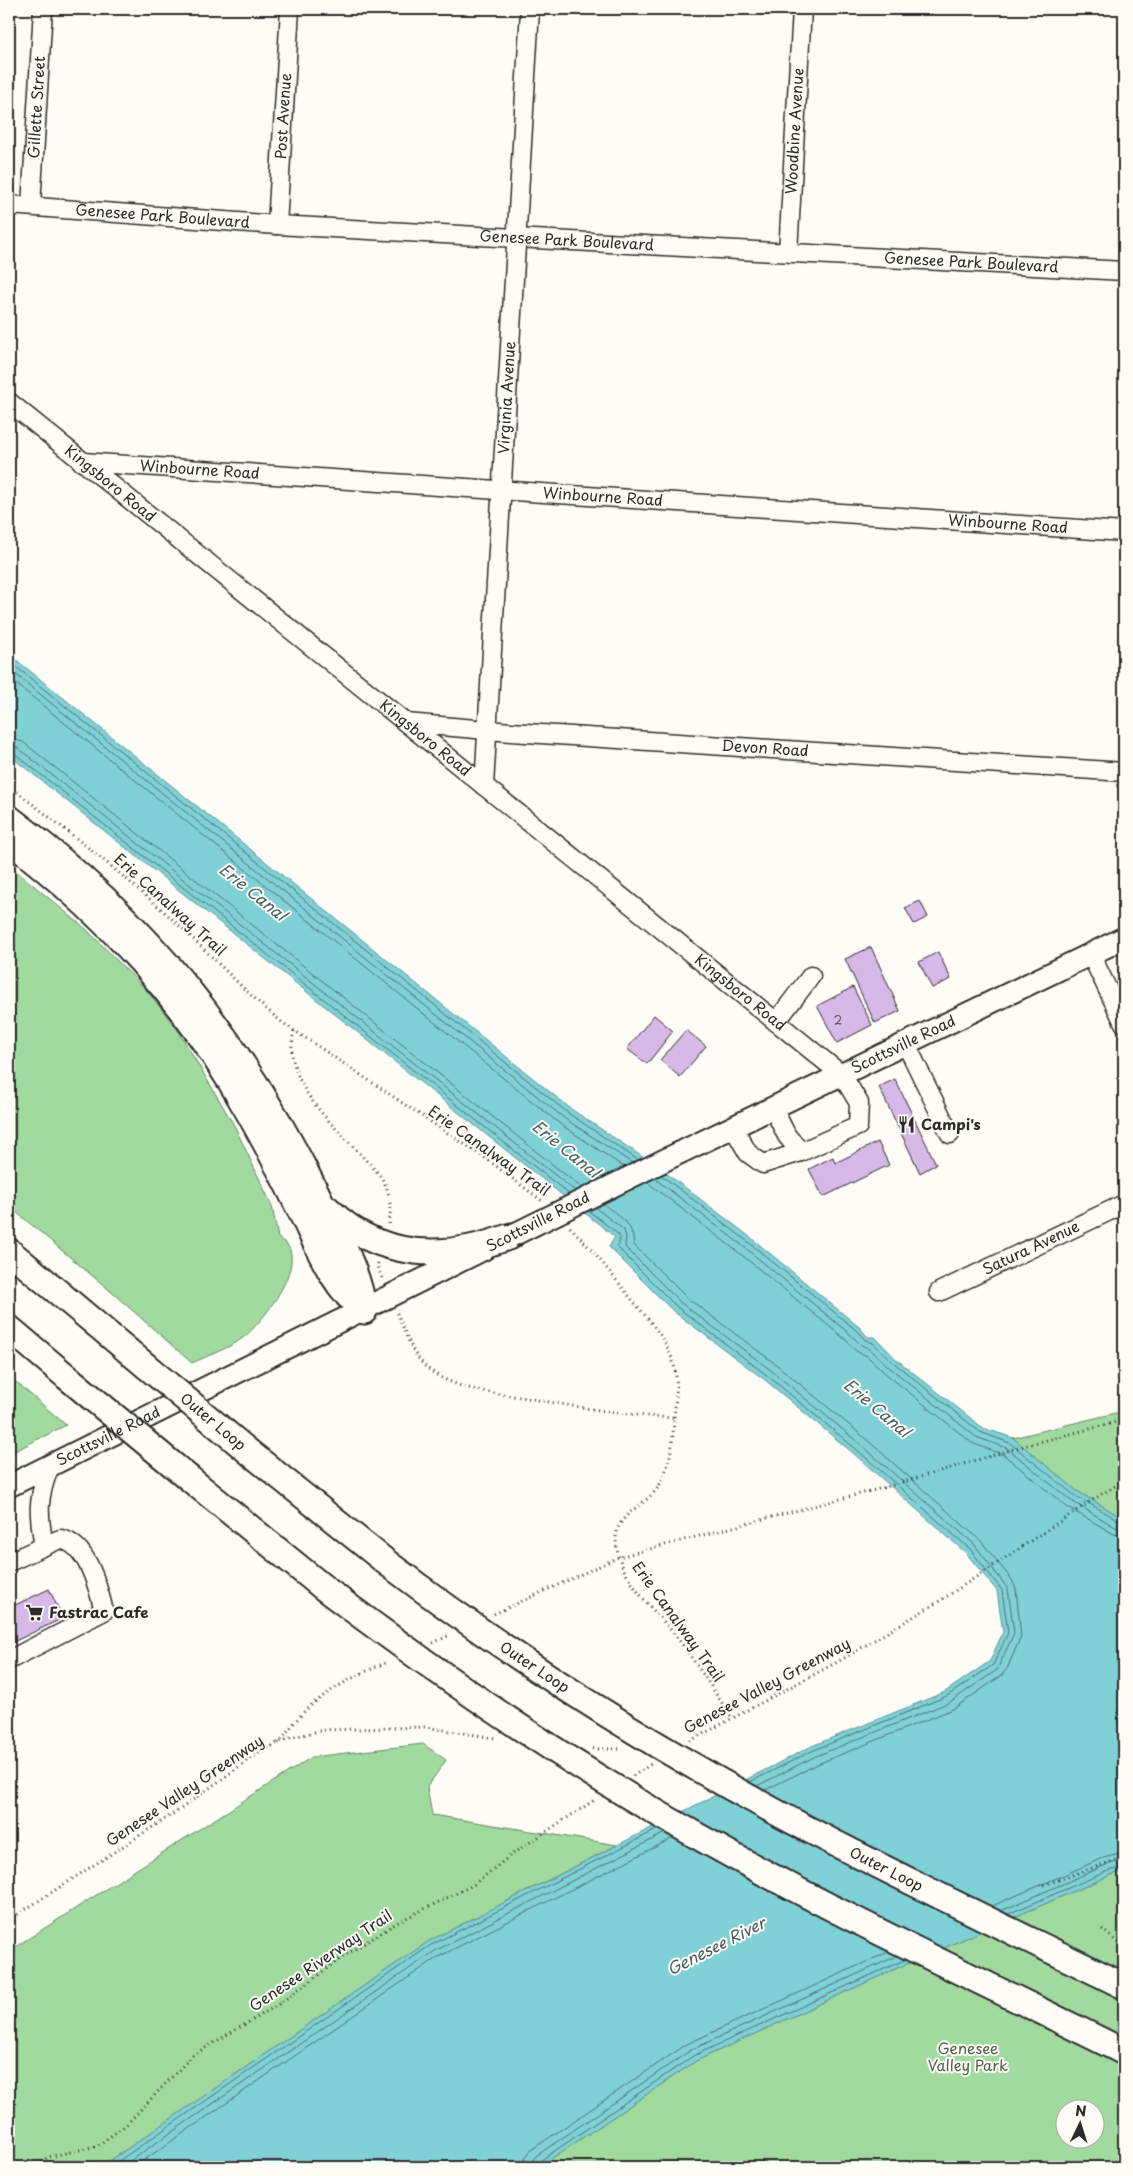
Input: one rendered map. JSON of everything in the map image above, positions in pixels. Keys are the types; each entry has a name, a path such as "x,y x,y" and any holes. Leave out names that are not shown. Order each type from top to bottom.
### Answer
{"highway":[{"path":"9,818 55,854 98,892 155,949 188,988 233,1048 269,1104 317,1196 352,1267 364,1311"},
{"path":"9,840 47,870 104,922 148,968 179,1005 214,1054 248,1112 334,1278 352,1302 364,1311"},
{"path":"317,1196 334,1215 357,1232 384,1244 406,1250 429,1253 447,1252 482,1246 511,1236"},
{"name":"Outer Loop","path":"9,1251 249,1452 386,1562 538,1670 727,1785 834,1842 1124,1986"},
{"path":"9,1328 67,1378 324,1588 390,1637 499,1713 690,1832 806,1894 1124,2052"},
{"path":"9,1334 67,1378"}],"main road":[{"name":"Scottsville Road","path":"9,1486 364,1311 671,1156 1124,938"}],"street":[{"name":"Gillette Street","path":"30,206 43,9"},
{"name":"Post Avenue","path":"277,225 290,9"},
{"name":"Virginia Avenue","path":"484,786 530,9"},
{"name":"Woodbine Avenue","path":"788,252 802,9"},
{"name":"Genesee Park Boulevard","path":"9,205 277,225 1124,272"},
{"name":"Kingsboro Road","path":"9,402 842,1075"},
{"name":"Winbourne Road","path":"82,462 1124,532"},
{"name":"Devon Road","path":"406,723 1124,772"},
{"path":"1091,954 1124,1023"},
{"path":"776,1022 812,976"},
{"path":"906,1044 950,1134"},
{"path":"733,1127 748,1153 763,1164 801,1152 858,1126 859,1104 842,1075"},
{"path":"773,1108 787,1136 801,1152"},
{"name":"Satura Avenue","path":"940,1292 1124,1204"},
{"path":"44,1546 38,1514 42,1486 50,1466"},
{"path":"9,1562 60,1538 69,1540 81,1551 99,1588 104,1611 9,1660"},
{"path":"9,1649 31,1639 51,1639"}],"path":[{"name":"Erie Canalway Trail","path":"9,786 75,837 166,913 260,1004 283,1023 488,1160 547,1206"},
{"name":"Erie Canalway Trail","path":"566,1223 597,1256 660,1334 671,1354 676,1376 672,1445 669,1462 659,1486 651,1496 628,1515 618,1528 616,1538 619,1557 634,1585 681,1642 732,1718"},
{"path":"486,1618 619,1557 890,1486 1024,1446 1124,1420"},
{"name":"Genesee Valley Greenway","path":"681,1745 841,1660 977,1578 1100,1495 1124,1481"},
{"path":"425,1647 456,1632"},
{"path":"278,1743 308,1708 326,1695 369,1670 393,1660"},
{"name":"Genesee Valley Greenway","path":"9,1920 179,1810 251,1758 278,1743 308,1732 324,1730 408,1727 442,1728 502,1739"},
{"path":"591,1748 627,1749"},
{"path":"631,1777 656,1761"},
{"name":"Genesee Riverway Trail","path":"33,2167 48,2158 97,2146 126,2125 193,2055 276,2006 344,1956 400,1921 473,1885 515,1852 597,1798"},
{"path":"1044,1885 1124,1857"},
{"path":"1102,1930 1124,1948"}],"green space":[{"path":"9,865 86,929 147,991 176,1027 235,1127 272,1206 278,1238 286,1244 291,1255 286,1280 279,1294 251,1330 232,1345 192,1363 107,1288 9,1206"},
{"path":"9,1376 66,1425 9,1454"},
{"path":"1124,1411 1124,1519 1077,1491 1013,1438"},
{"path":"423,1744 446,1760 427,1787 432,1815 617,1845 429,1941 101,2167 9,2167 9,1951 312,1757"},
{"name":"Genesee Valley Park","path":"1124,1871 1124,2167 539,2167 696,2061 895,1969"}],"water":[{"path":"9,654 571,1109 662,1170 750,1237 859,1327 868,1337 875,1337 896,1359 983,1428 1013,1438 1077,1491 1124,1519 1124,1871 895,1969 696,2061 539,2167 101,2167 429,1941 812,1746 945,1692 990,1661 1003,1632 997,1591 966,1553 853,1453 765,1380 673,1311 609,1247 615,1237 9,755"}],"building":[{"path":"920,901 928,917 914,924 905,908"},
{"path":"871,947 900,1011 875,1023 845,959"},
{"path":"938,952 951,979 932,988 919,962"},
{"path":"853,987 872,1025 837,1043 817,1006"},
{"path":"654,1015 673,1031 647,1064 627,1049"},
{"path":"686,1030 706,1046 680,1077 660,1060"},
{"name":"Campi's","path":"895,1079 936,1164 920,1173 879,1087"},
{"path":"878,1142 889,1165 823,1197 809,1169 833,1157 835,1163"},
{"name":"Fastrac Cafe","path":"49,1589 63,1618 9,1644 9,1608"}],"place":[{"name":"Campi's","path":"907,1125"},
{"name":"Fastrac Cafe","path":"35,1613"}],"water label":[{"name":"Erie Canal","path":"253,892"},
{"name":"Erie Canal","path":"566,1149"},
{"name":"Erie Canal","path":"877,1408"},
{"name":"Genesee River","path":"716,1946"}]}
